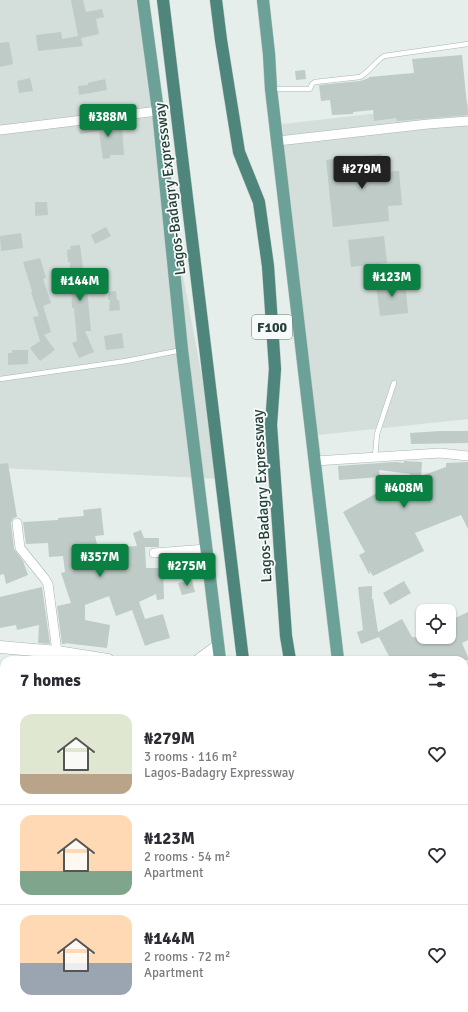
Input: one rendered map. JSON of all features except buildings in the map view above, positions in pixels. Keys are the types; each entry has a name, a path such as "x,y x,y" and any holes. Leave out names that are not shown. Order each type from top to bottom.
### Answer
{"highway":[{"name":"Lagos-Badagry Expressway","path":"163,0 243,656"},
{"name":"Lagos-Badagry Expressway","path":"216,0 239,152 259,202 268,266 275,368 271,425 286,636 289,656"}],"main road":[{"name":"Lagos-Badagry Expressway","path":"143,0 158,111 182,350 219,656"},
{"path":"263,0 271,89 338,656"},
{"path":"204,656 218,646"},
{"path":"0,647 57,652 82,656"}],"street":[{"path":"0,130 158,111"},
{"path":"278,141 428,124 468,121"},
{"path":"315,461 440,453 468,456"},
{"path":"17,523 20,548 48,584 57,652"},
{"path":"154,553 207,549"}],"lane":[{"path":"271,89 310,89 312,84 315,82 360,77 384,56 468,44"},
{"path":"0,379 126,361 182,350"},
{"path":"375,457 377,434 394,383"}],"shaded area":[{"path":"0,0 136,0 168,195 221,479 0,468"},
{"path":"468,103 468,419 309,436 282,124"}]}
